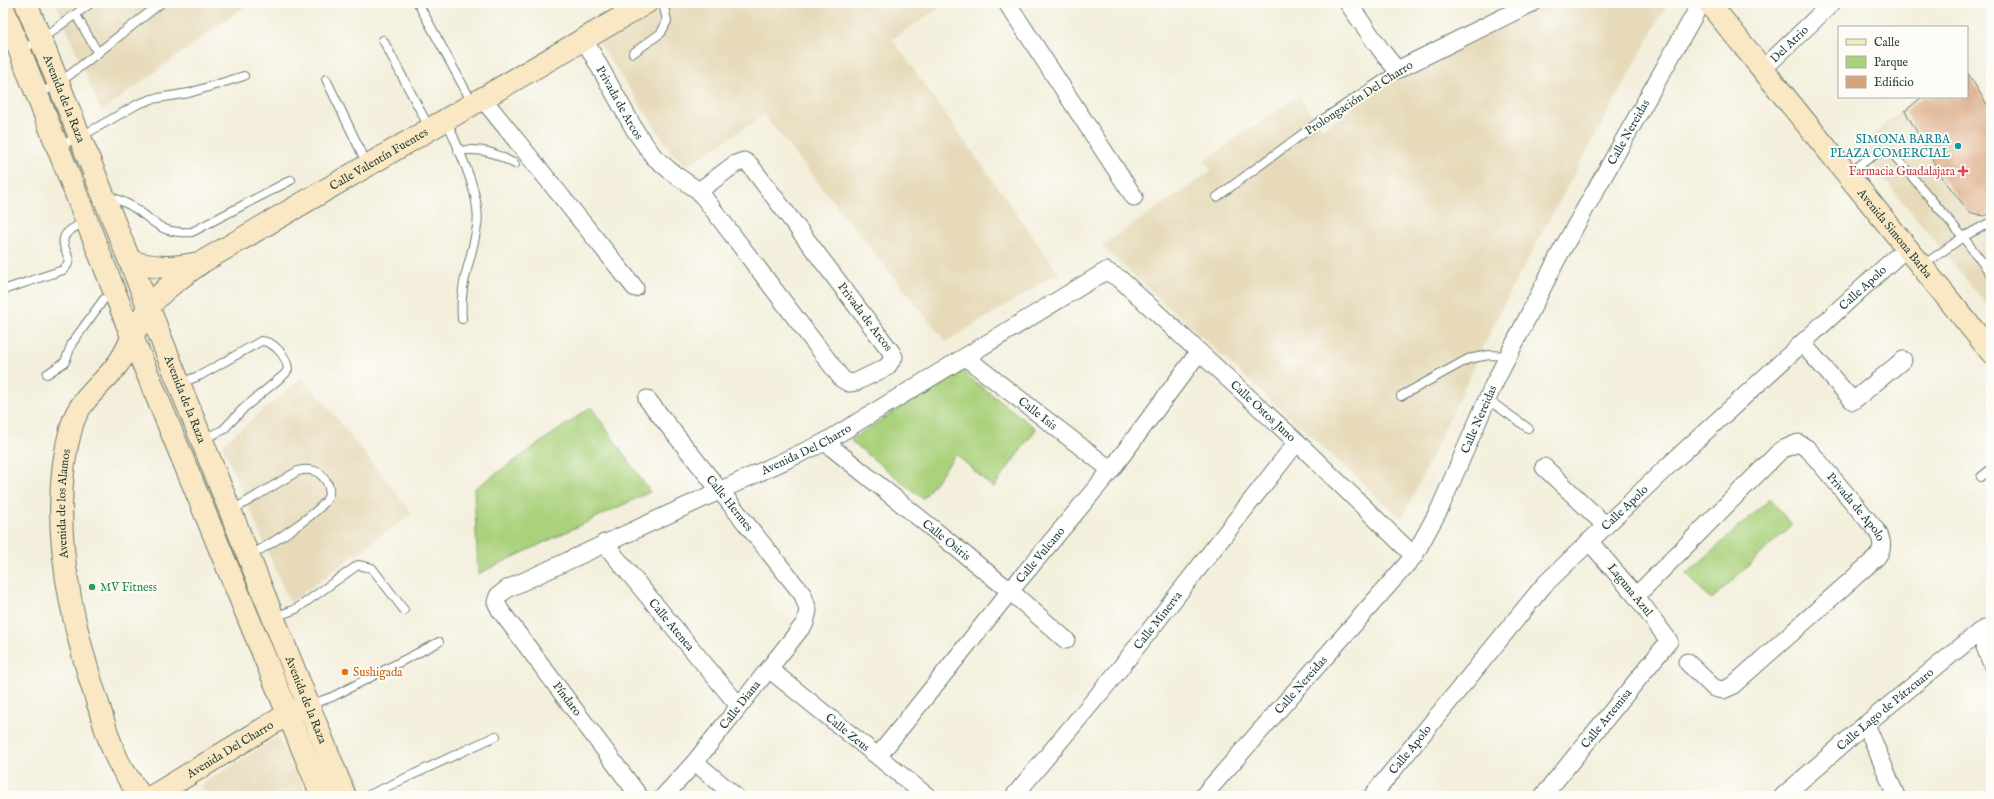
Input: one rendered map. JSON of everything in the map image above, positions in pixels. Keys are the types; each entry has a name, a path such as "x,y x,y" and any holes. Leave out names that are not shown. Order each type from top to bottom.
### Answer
{"main road":[{"name":"Avenida de la Raza","path":"26,3 346,796"},
{"name":"Calle Valentín Fuentes","path":"133,338 140,320 149,306 166,289 202,262 646,3"},
{"name":"Avenida Simona Barba","path":"1709,3 1991,352"},
{"name":"Avenida de la Raza","path":"3,8 133,338 322,796"},
{"path":"131,261 144,266 162,268 173,268 202,262"},
{"name":"Avenida de los Alamos","path":"133,338 126,354 111,373 80,406 72,423 66,451 61,510 70,594 93,690 118,762 142,796"},
{"name":"Avenida Del Charro","path":"153,796 288,714 309,705"}],"street":[{"path":"1007,3 1134,197"},
{"path":"1348,3 1397,70"},
{"name":"Prolongación Del Charro","path":"1397,70 1532,3"},
{"name":"Calle Nereidas","path":"1203,796 1414,556 1440,508 1487,399 1558,257 1701,3"},
{"name":"Del Atrio","path":"1763,69 1832,3"},
{"name":"Privada de Arcos","path":"584,39 636,132 654,157 674,174 699,191 842,378 849,383 856,382 891,363 894,357 892,353 750,165 744,161 735,164 699,191"},
{"path":"478,102 634,288"},
{"name":"Calle Apolo","path":"1372,796 1544,585 1605,525 1907,247"},
{"name":"Calle Ostos Juno","path":"1106,271 1120,279 1297,442 1414,556"},
{"name":"Avenida Del Charro","path":"496,602 498,596 507,589 825,442 1106,271"},
{"path":"1802,343 1853,401 1903,360"},
{"name":"Calle Vulcano","path":"879,755 1010,591 1111,470 1199,352"},
{"name":"Calle Isis","path":"964,357 1111,470"},
{"name":"Calle Hermes","path":"647,399 803,595 808,610"},
{"name":"Calle Osiris","path":"825,442 1010,591 1066,640"},
{"name":"Calle Minerva","path":"1014,796 1114,676 1297,442"},
{"name":"Privada de Apolo","path":"1636,596 1781,450 1793,444 1798,443 1808,449 1877,531 1881,539 1882,548 1876,558 1732,686 1723,690 1714,688 1687,662"},
{"path":"1544,467 1605,525"},
{"name":"Laguna Azul","path":"1589,540 1636,596 1669,641"},
{"name":"Calle Atenea","path":"604,543 739,706"},
{"name":"Píndaro","path":"496,602 639,796"},
{"name":"Calle Diana","path":"664,796 695,762 805,623 808,610"},
{"path":"1985,629 1991,662"},
{"name":"Calle Lago de Pátzcuaro","path":"1782,796 1866,724 1985,629"},
{"name":"Calle Artemisa","path":"1543,796 1669,641"},
{"name":"Calle Zeus","path":"769,669 879,755 927,796"},
{"path":"1866,724 1896,796"},
{"path":"695,762 735,796"}],"lane":[{"path":"20,50 40,40 91,3"},
{"path":"37,94 58,84 161,3"},
{"path":"418,3 478,102"},
{"path":"633,53 661,33 667,21 663,3"},
{"path":"76,15 98,53"},
{"path":"383,40 458,151 473,190 477,225 463,280 460,299 462,319"},
{"name":"Prolongación Del Charro","path":"1217,197 1316,124 1397,70"},
{"path":"57,146 80,137 138,104 152,99 189,93 244,76"},
{"path":"326,80 368,166"},
{"path":"458,151 472,149 491,152 515,164"},
{"path":"1848,175 1876,154 1887,152 1892,153 1991,274"},
{"path":"103,193 132,206 161,228 176,233 192,232 291,180"},
{"path":"3,290 63,270 68,266 69,259 64,244 64,238 71,230 87,221"},
{"path":"1922,266 1963,238 1991,223"},
{"path":"46,374 65,362 72,343 104,299 116,295"},
{"path":"180,384 201,375 261,342 268,341 274,345 288,363 288,369 285,374 244,408 223,430 202,439"},
{"path":"1401,396 1468,359 1489,355 1508,356"},
{"path":"1487,399 1528,428"},
{"path":"231,511 298,471 305,469 323,476 330,491 328,498 317,510 267,546 249,555"},
{"path":"1981,477 1991,469"},
{"path":"274,618 296,609 358,564 372,568 404,610"},
{"path":"309,705 332,697 439,642"},
{"path":"367,796 496,736"}],"shaded area":[{"path":"56,3 249,3 101,112"},
{"path":"664,3 947,3 892,39 1059,273 946,342 764,115 687,166 671,151 599,43"},
{"path":"1537,3 1668,3 1508,295 1402,519 1101,246 1212,171 1205,160 1299,95 1322,129 1418,59"},
{"path":"1973,77 1991,107 1991,310 1858,147 1915,98 1968,98 1968,78"},
{"path":"303,376 412,513 290,603 222,445"},
{"path":"278,736 305,789 292,796 207,796 200,786"}],"green space":[{"path":"960,370 1036,429 993,488 956,454 923,499 850,440"},
{"path":"591,407 650,492 478,574 474,489"},
{"path":"1770,499 1792,525 1711,600 1687,574"}],"building":[{"name":"SIMONA BARBA PLAZA COMERCIAL","path":"1968,74 1991,111 1991,212 1984,216 1969,212 1944,180 1905,111 1921,98 1968,98"}],"place":[{"name":"SIMONA BARBA PLAZA COMERCIAL","path":"1958,146"},
{"name":"Farmacia Guadalajara","path":"1963,171"},
{"name":"MV Fitness","path":"92,587"},
{"name":"Sushigada","path":"345,672"}]}
